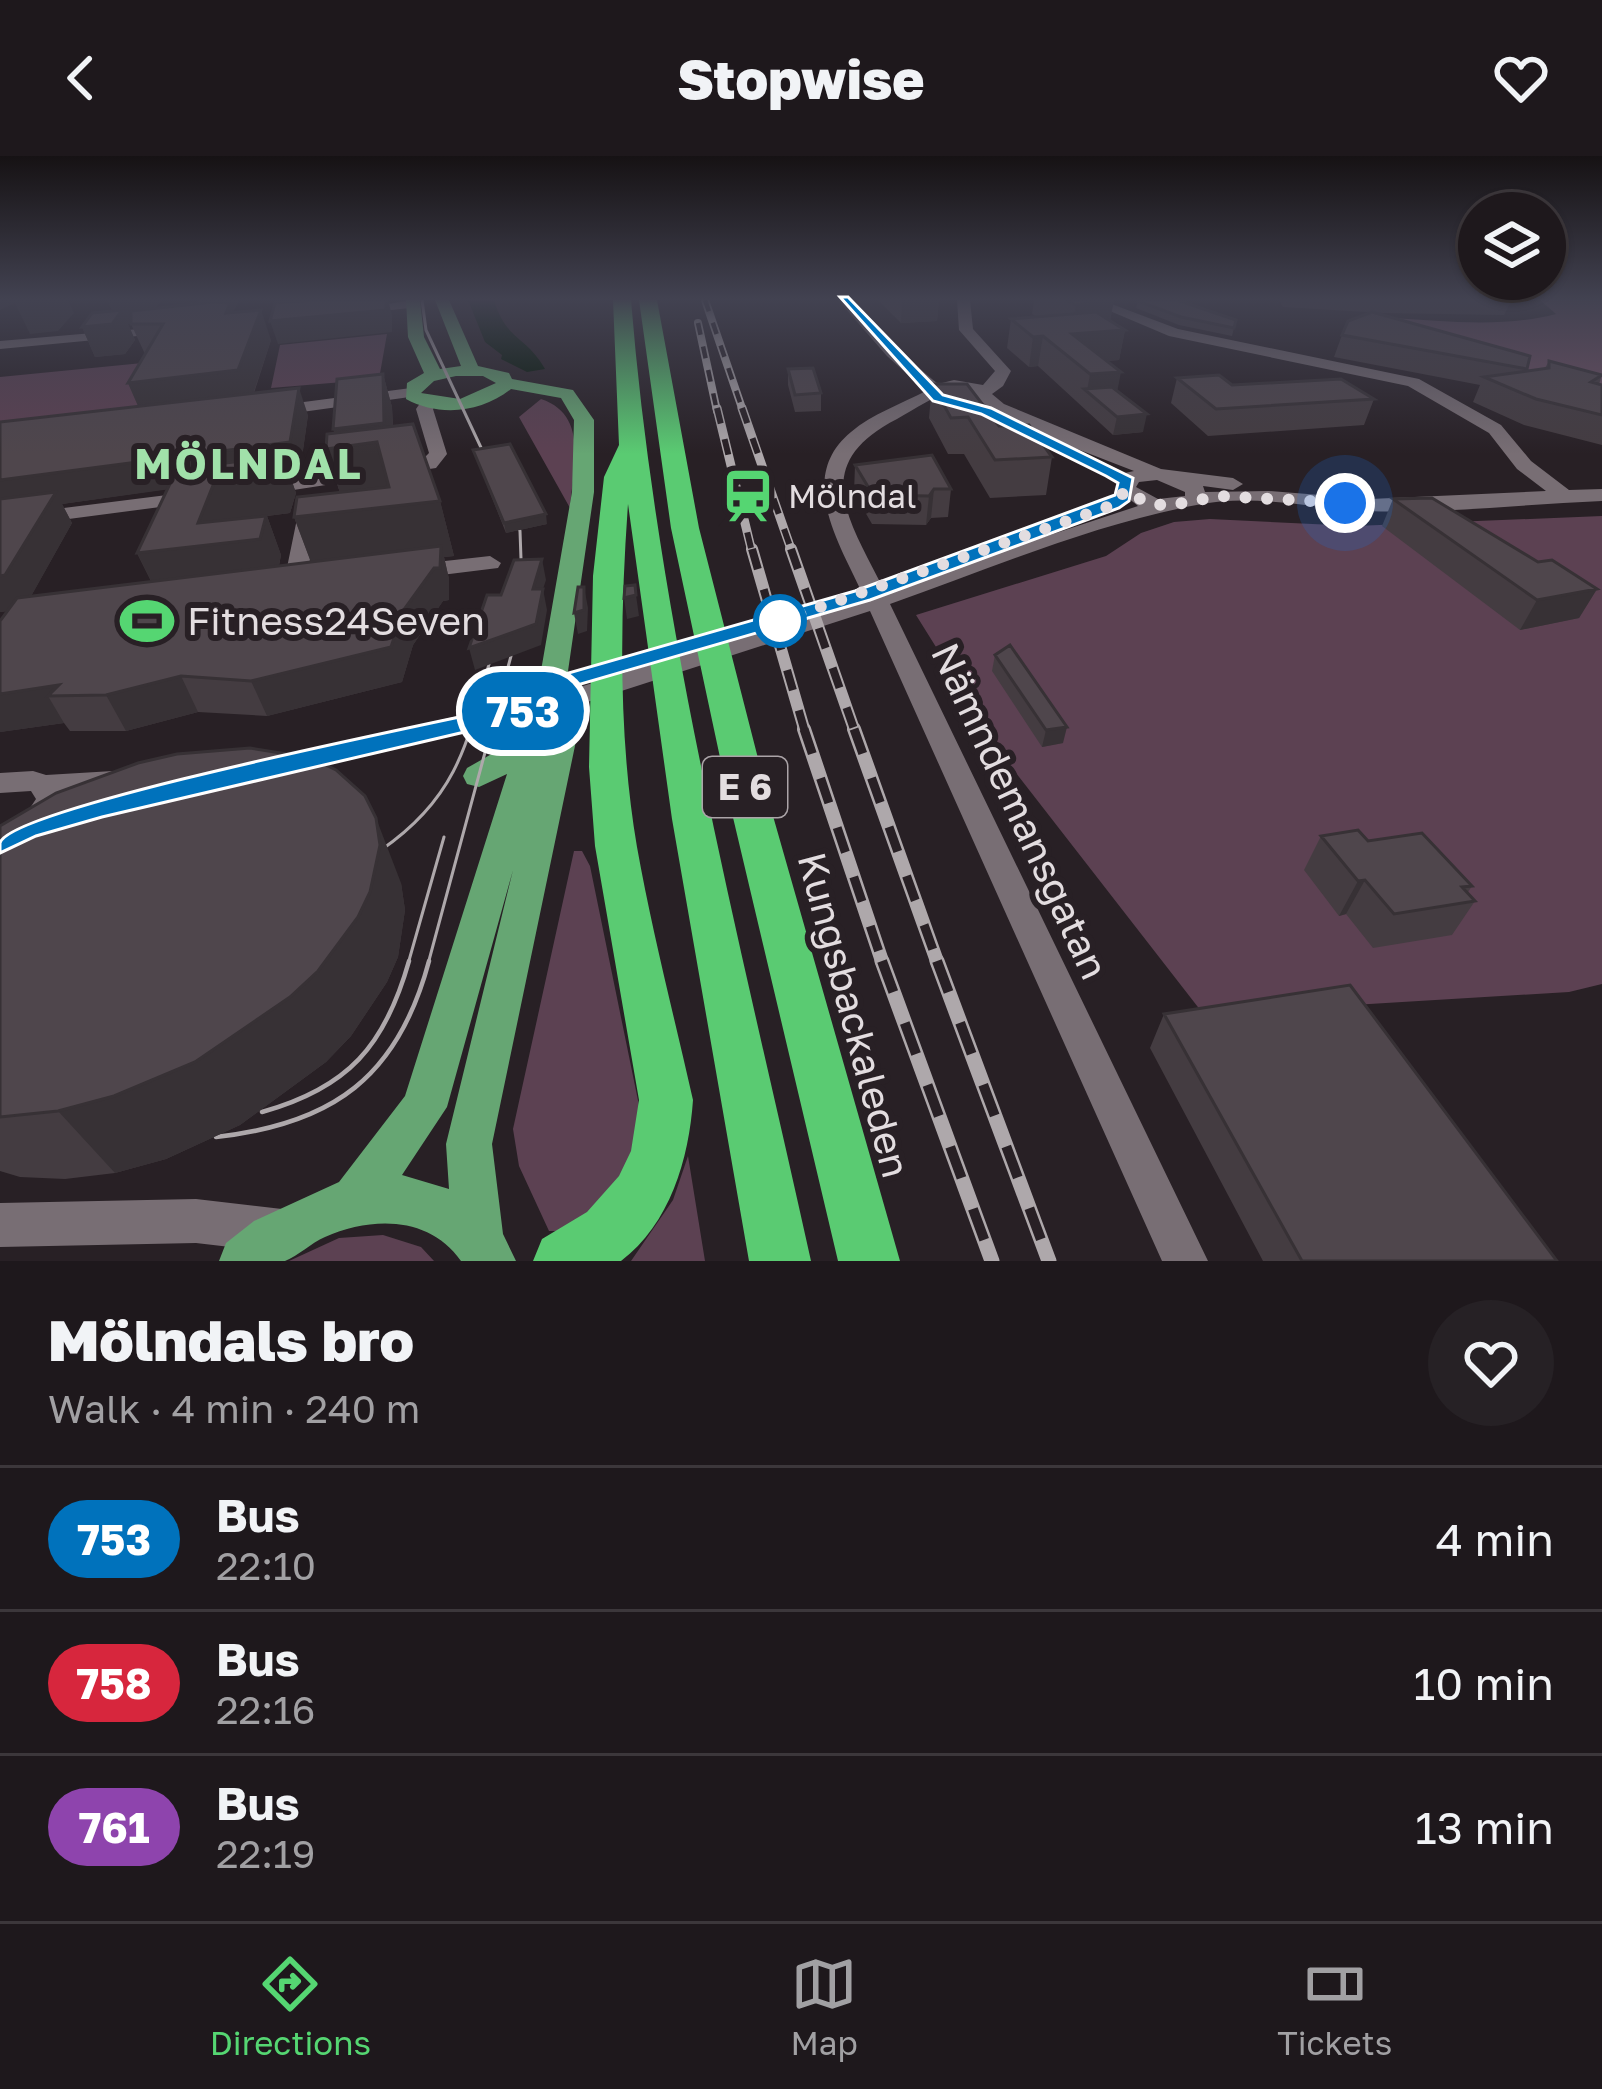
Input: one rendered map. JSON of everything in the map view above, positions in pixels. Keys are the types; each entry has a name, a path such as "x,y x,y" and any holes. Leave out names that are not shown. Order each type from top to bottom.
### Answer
{"highway":[{"name":"E 6","path":"625,352 630,436 693,819 780,1261"},
{"name":"Kungsbackaleden","path":"655,352 690,550 751,809 868,1261"},
{"path":"564,1261 606,1237 627,1217 647,1188 665,1130 666,1100 616,846 608,767 608,576 617,477 630,436"}],"main road":[{"path":"423,352 434,375"},
{"path":"463,352 471,370"},
{"path":"355,1201 424,1107 534,771 560,741 556,665 583,492 584,420 570,398 501,388 462,403 429,403 411,392 434,375 471,370 496,374 501,388"},
{"path":"479,776 534,771"},
{"path":"484,1249 469,1144 534,771"},
{"path":"263,1246 319,1212 355,1201 417,1200 443,1210 484,1249"}],"street":[{"path":"895,352 949,393 1127,486 1145,502 1174,506"},
{"path":"982,395 1004,374 986,352"},
{"path":"1262,352 1413,382 1495,429 1524,464 1567,498"},
{"path":"949,393 998,380"},
{"path":"260,412 411,392"},
{"path":"949,393 982,395 998,408 1096,453 1193,486 1197,498"},
{"name":"Nämndemansgatan","path":"949,393 892,413 841,451 831,478 836,513 1185,1261"},
{"path":"0,522 429,464 438,454 424,409 429,403"},
{"path":"1086,521 1118,502 1141,475 1370,506 1602,495"},
{"path":"293,587 315,482"},
{"path":"257,763 569,700 740,648 1086,521 1197,498 1320,501"},
{"path":"383,576 490,562"},
{"path":"0,784 18,780 138,788 13,836"},
{"path":"13,836 47,808 50,791 44,785"},
{"path":"0,1225 196,1221 263,1246"}],"shaded area":[{"path":"279,352 384,352 379,379 271,388"},
{"path":"498,352 532,352 545,369 527,372 501,359"},
{"path":"1471,352 1602,352 1602,395 1520,372"},
{"path":"163,361 145,406 0,422 0,377"},
{"path":"541,399 566,417 572,430 575,460 570,508 519,417"},
{"path":"1602,516 1602,984 1569,992 1320,1007 1208,1020 1009,764 916,615 1106,556 1141,533 1174,522 1210,519 1355,526"},
{"path":"574,851 582,851 590,866 641,1115 628,1170 571,1231 549,1231 519,1166 513,1129"},
{"path":"688,1156 705,1261 631,1261 673,1200"},
{"path":"383,1235 421,1247 434,1261 289,1261 339,1238"}],"building":[{"path":"147,352 245,352 238,370 128,383"},
{"path":"1062,352 1095,352 1121,372 1090,374"},
{"path":"1432,352 1514,352 1530,356 1527,369"},
{"path":"1549,361 1602,375 1591,382 1602,385 1602,415 1536,399 1484,377 1549,368"},
{"path":"813,368 821,393 795,395 788,369"},
{"path":"383,374 384,423 333,429 337,379"},
{"path":"1219,375 1232,385 1341,379 1374,399 1216,409 1177,378"},
{"path":"932,384 967,384 999,426 1029,425 1052,457 995,460 968,417 951,418"},
{"path":"1112,387 1147,414 1117,417 1084,389"},
{"path":"299,388 290,442 0,480 0,422"},
{"path":"413,424 440,501 294,517 297,497 389,487 377,442 326,449 327,434"},
{"path":"510,444 546,514 504,523 473,450"},
{"path":"932,455 951,489 934,489 929,496 873,495 855,465"},
{"path":"283,456 277,476 214,483 198,523 266,516 260,539 137,553 177,469"},
{"path":"56,492 5,575 0,576 0,499"},
{"path":"1432,498 1538,562 1552,560 1597,589 1537,600 1393,499"},
{"path":"441,546 440,568 434,568 403,611 391,647 251,681 181,676 106,695 48,696 59,685 0,694 0,621 17,598"},
{"path":"542,559 533,589 543,589 536,624 469,648 487,595 501,595 514,560"},
{"path":"635,585 636,595 624,598 625,586"},
{"path":"578,587 584,587 584,610 574,613"},
{"path":"1010,645 1067,727 1046,730 995,655"},
{"path":"250,748 312,758 336,770 365,796 376,818 380,845 370,892 358,917 318,971 290,997 195,1062 114,1096 58,1111 0,1117 0,826 56,793 138,763 177,754"},
{"path":"1358,830 1368,841 1422,833 1472,886 1462,887 1475,901 1394,914 1365,880 1358,881 1321,836"},
{"path":"1350,985 1557,1261 1302,1261 1164,1014"}],"tram line":[{"path":"436,352 520,531 521,559 510,594"},
{"path":"428,964 511,656"},
{"path":"381,850 406,831 442,791 465,746 489,664"},
{"path":"408,964 444,837"},
{"path":"216,1137 294,1120 355,1088 399,1036 429,961"},
{"path":"262,1112 318,1090 359,1059 388,1017 408,964"}],"railway":[{"path":"704,352 717,411"},
{"path":"723,352 743,411"},
{"path":"717,408 752,552"},
{"path":"742,408 792,552"},
{"path":"752,549 805,732"},
{"path":"791,549 855,732"},
{"path":"854,729 938,964"},
{"path":"805,732 883,964"},
{"path":"882,961 992,1261"},
{"path":"937,961 1049,1261"}],"bus line":[{"name":"753","path":"0,843 26,829 102,807 524,710 545,687 862,596 1113,505 1123,497 1127,482 1112,472 986,411 938,398 924,379 891,352"}],"place":[{"name":"Mölndal","path":"748,496"},
{"name":"Fitness24Seven","path":"147,621"}],"district":[{"name":"MÖLNDAL","path":"249,464"}],"route":[{"path":"780,621 1113,505 1126,490 1145,502 1167,506 1220,496 1345,503"}]}
